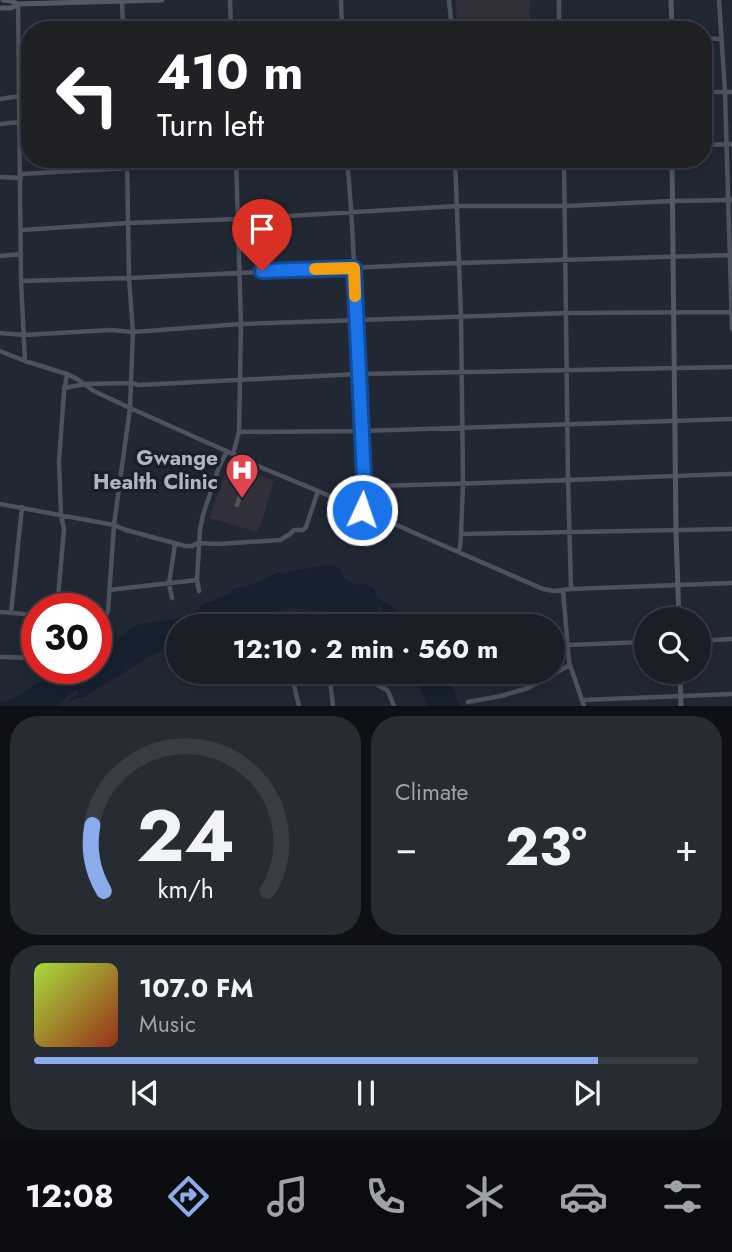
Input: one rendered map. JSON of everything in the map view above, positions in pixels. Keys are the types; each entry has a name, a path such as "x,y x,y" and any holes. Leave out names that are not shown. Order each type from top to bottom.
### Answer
{"main road":[{"path":"3,0 18,4"},
{"path":"0,8 11,8 18,4 162,0"},
{"path":"671,0 672,21"},
{"path":"672,168 678,607"},
{"path":"680,684 681,706"}],"street":[{"path":"230,0 231,21"},
{"path":"341,0 342,21"},
{"path":"449,0 451,21"},
{"path":"559,0 559,21"},
{"path":"719,0 729,144 732,329"},
{"path":"122,1 123,21"},
{"path":"18,4 25,361"},
{"path":"712,38 720,39"},
{"path":"712,92 732,92"},
{"path":"0,99 20,96"},
{"path":"0,124 20,121"},
{"path":"0,177 115,168"},
{"path":"109,593 114,525 132,383 133,332 127,168"},
{"path":"233,454 239,432 241,324 236,168"},
{"path":"348,168 365,497 362,510"},
{"path":"455,168 463,484 458,552"},
{"path":"564,168 571,589"},
{"path":"22,230 457,206 566,206 730,200"},
{"path":"0,256 22,254"},
{"path":"22,281 731,255"},
{"path":"0,333 24,335 110,330 133,332 241,324 461,316 732,312"},
{"path":"0,351 67,374 94,391 253,464 543,589 554,591 732,583"},
{"path":"65,388 85,384 138,385 358,374 732,367"},
{"path":"58,593 64,529 58,461 67,374"},
{"path":"239,432 361,431 732,419"},
{"path":"199,591 198,542 203,515 227,451"},
{"path":"236,505 253,464"},
{"path":"364,486 732,474"},
{"path":"0,504 114,525 175,544 192,546 198,542 218,544 284,538 294,530 303,530 318,491"},
{"path":"11,614 22,507"},
{"path":"461,534 732,529"},
{"path":"172,598 169,584 175,544"},
{"path":"109,590 197,580"},
{"path":"563,590 570,665 583,703 732,694"},
{"path":"0,612 21,614"},
{"path":"711,640 732,639"},
{"path":"567,643 634,642"},
{"path":"0,657 21,658"},
{"path":"468,702 528,688 570,665"},
{"path":"294,684 299,706"},
{"path":"330,684 333,706"},
{"path":"376,684 388,691 394,706"}],"shaded area":[{"path":"456,0 530,0 530,20 538,21 457,21"},
{"name":"Gwange Health Clinic","path":"230,462 274,481 258,532 209,518"}],"water":[{"path":"328,565 339,568 345,579 355,585 364,583 373,588 377,596 398,614 386,614 375,601 381,614 334,614 291,608 263,614 194,614 202,605 231,593 233,589 254,584 279,572 285,574"},
{"path":"166,620 166,649 112,680 114,633 119,637 125,635 140,624"},
{"path":"36,684 105,684 83,698 70,701 79,690 71,693 57,706 0,706 0,702 12,699"},
{"path":"416,684 451,684 460,706 427,706"}],"slow traffic":[{"path":"315,269 354,268 355,296"}],"place":[{"name":"Gwange Health Clinic","path":"242,500"}],"route":[{"path":"262,271 354,268 365,497 362,510"}]}
